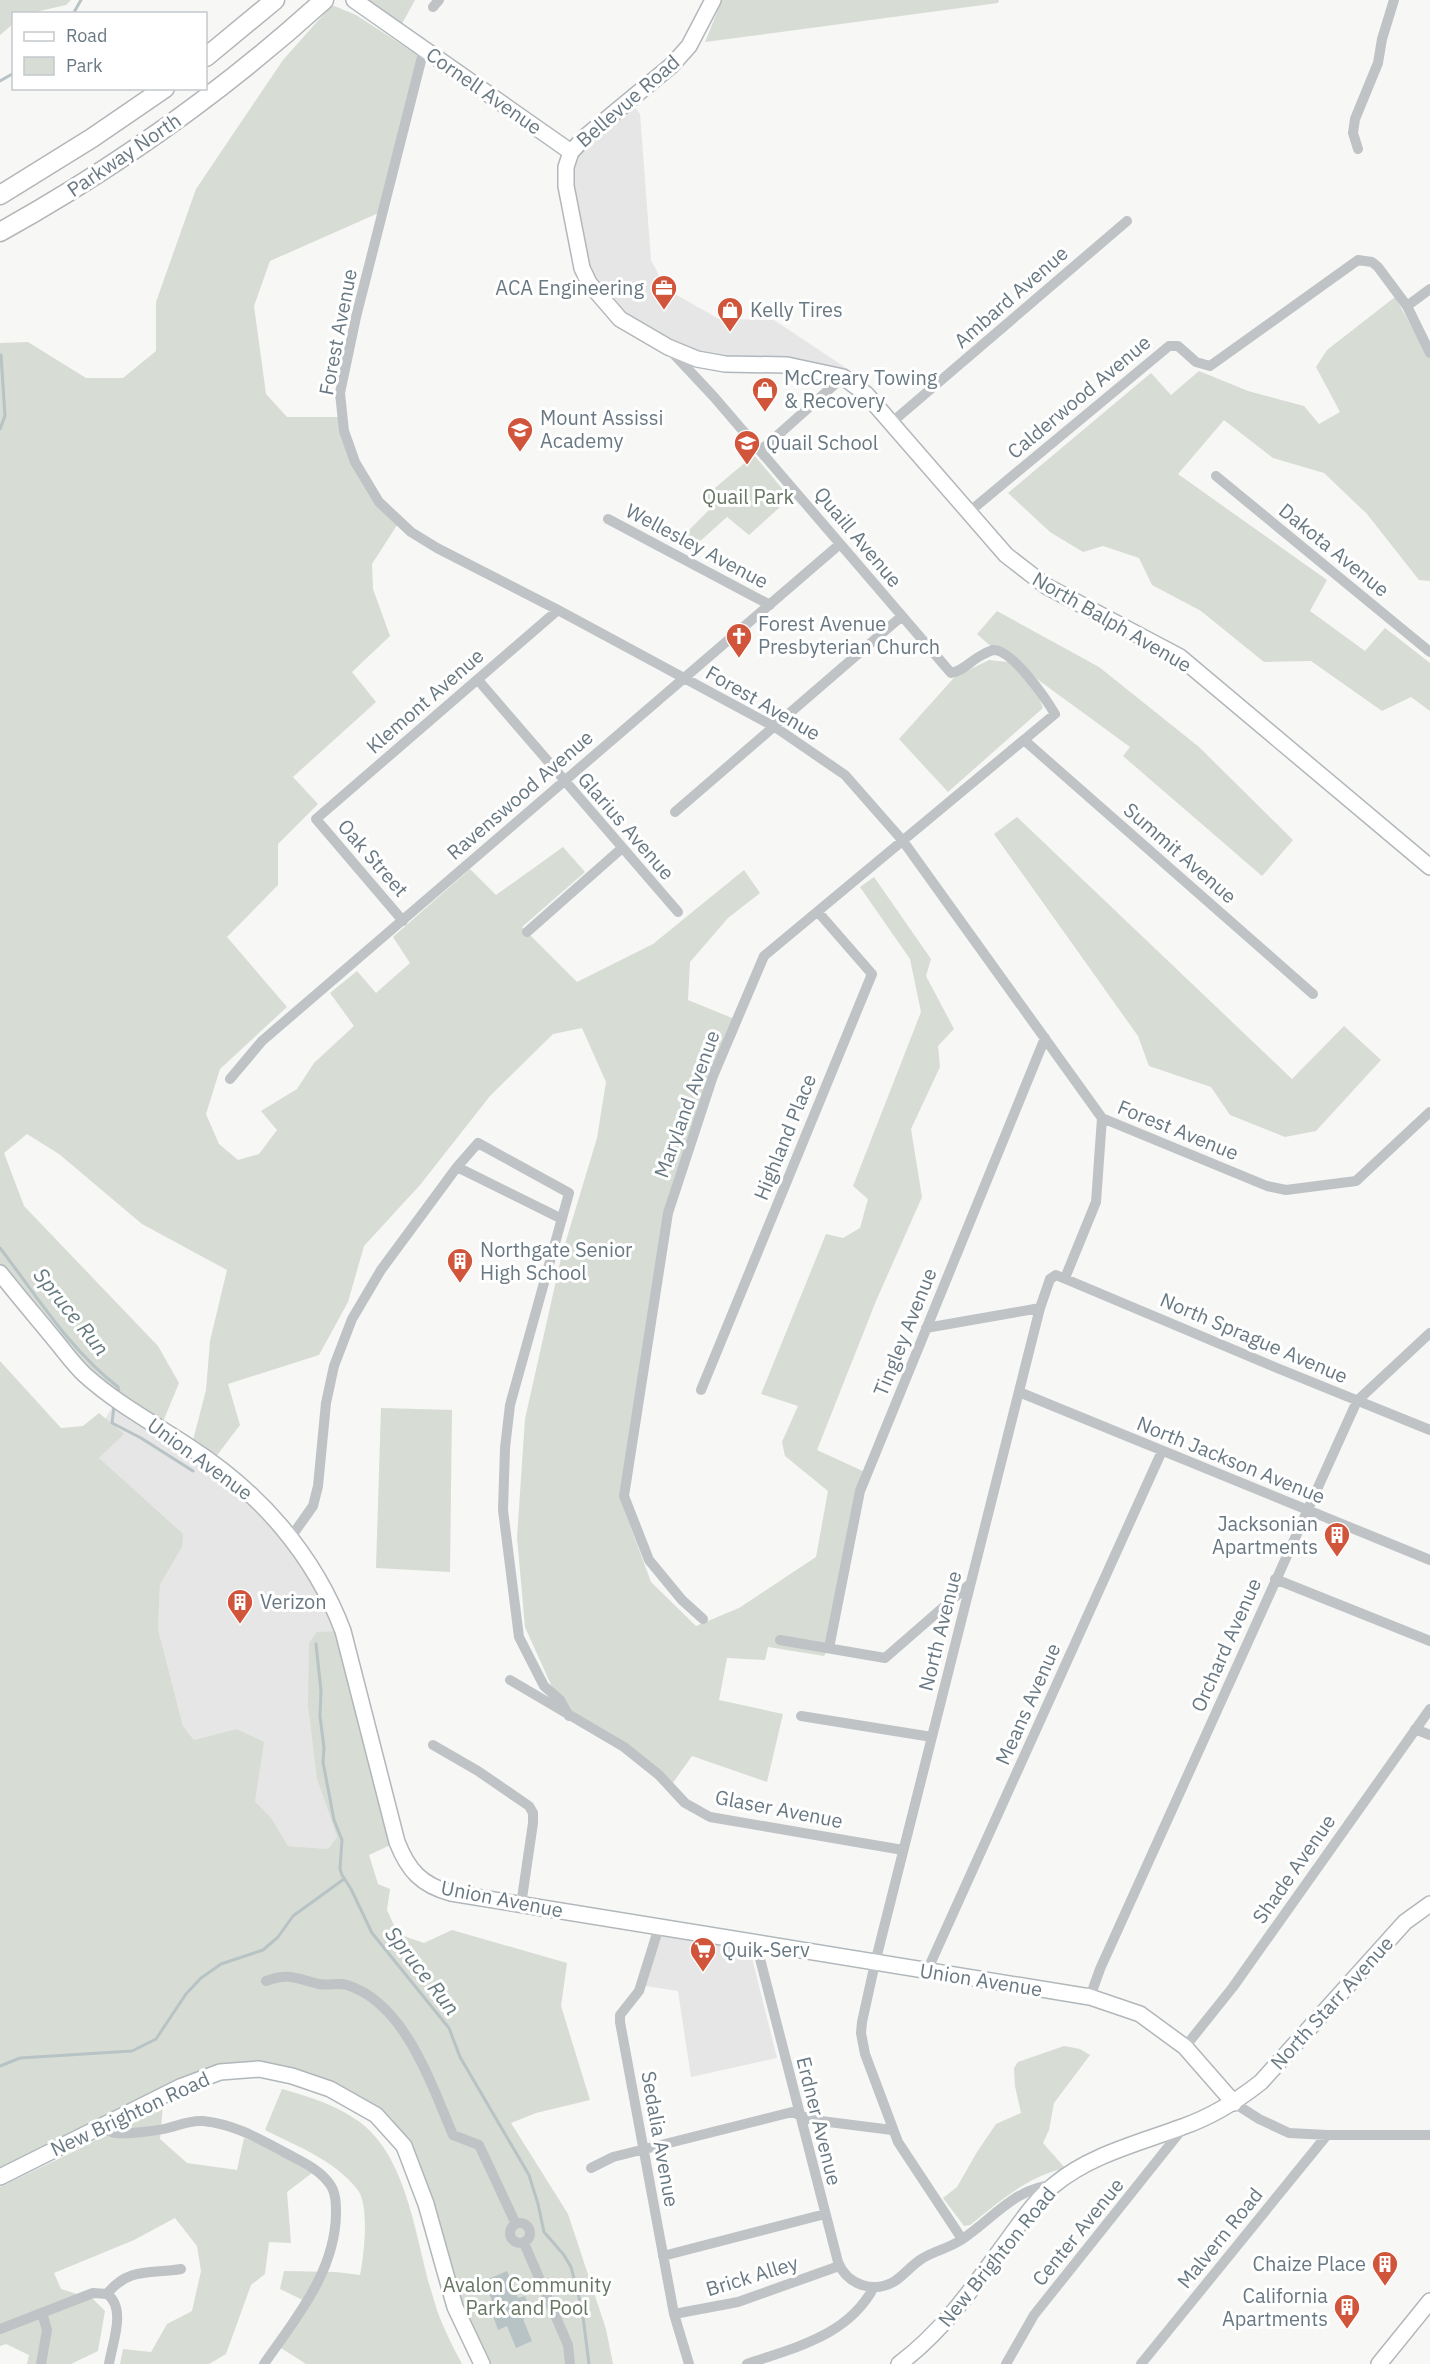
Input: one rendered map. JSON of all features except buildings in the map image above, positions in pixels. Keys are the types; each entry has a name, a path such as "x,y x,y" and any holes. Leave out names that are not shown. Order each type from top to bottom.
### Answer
{"highway":[{"path":"207,56 276,0"},
{"name":"Parkway North","path":"0,232 115,162 213,93 324,0"},
{"name":"Parkway North","path":"0,195 92,138 162,90"},
{"path":"0,243 52,211 115,162"}],"street":[{"name":"Cornell Avenue","path":"354,0 571,152"},
{"name":"Bellevue Road","path":"668,347 620,319 589,283 582,267 566,186 566,167 571,152 585,137 672,65 689,46 713,0"},
{"path":"1358,149 1353,133 1355,119 1378,63 1382,39 1394,0"},
{"name":"Forest Avenue","path":"424,49 356,317 340,393 344,431 354,462 368,488 379,502 405,527 437,548 558,609 775,727 845,775 903,841 1102,1118 1268,1186 1286,1190 1356,1181 1430,1112"},
{"name":"Ambard Avenue","path":"891,423 1127,221"},
{"name":"Calderwood Avenue","path":"969,512 1169,346 1178,346 1196,362 1210,366 1352,262 1363,260 1378,267 1407,306"},
{"path":"1430,288 1407,306 1430,353"},
{"name":"North Balph Avenue","path":"668,347 697,359 725,364 787,365 843,377 866,394 1006,555 1046,586 1180,657 1430,867"},
{"name":"Quaill Avenue","path":"668,347 951,673 961,670 981,655 993,650 999,652 1015,662 1039,688 1055,714"},
{"path":"760,451 843,377"},
{"name":"Dakota Avenue","path":"1216,476 1430,652"},
{"name":"Wellesley Avenue","path":"608,519 770,605"},
{"name":"Ravenswood Avenue","path":"230,1079 262,1041 840,544"},
{"name":"Klemont Avenue","path":"316,819 558,609"},
{"path":"675,812 902,616"},
{"name":"Glarius Avenue","path":"478,680 621,849 678,912"},
{"name":"Maryland Avenue","path":"703,1619 682,1600 649,1560 638,1537 624,1496 668,1214 713,1076 764,956 1055,714"},
{"name":"Summit Avenue","path":"1024,740 1313,994"},
{"name":"Oak Street","path":"316,819 403,921"},
{"path":"527,932 621,849"},
{"name":"Highland Place","path":"701,1390 872,974 818,912"},
{"name":"Tingley Avenue","path":"829,1648 860,1491 1045,1038"},
{"path":"1065,1278 1096,1202 1102,1118"},
{"path":"291,1537 313,1506 318,1486 326,1403 334,1366 352,1319 381,1270 457,1167 478,1143 569,1193 510,1405 505,1448 503,1510 519,1637 544,1686 560,1700 569,1716"},
{"path":"457,1167 562,1219"},
{"name":"Union Avenue","path":"0,1273 83,1373 116,1401 226,1473 263,1505 291,1537 323,1587 343,1631 397,1842 405,1863 423,1881 438,1889 521,1905 1090,1997 1140,2014 1185,2047 1234,2103"},
{"name":"North Avenue","path":"962,2239 907,2158 892,2130 865,2054 861,2033 875,1963 1040,1308 1050,1279 1056,1275 1065,1278"},
{"name":"North Sprague Avenue","path":"1065,1278 1430,1430"},
{"path":"926,1328 1040,1308"},
{"name":"Orchard Avenue","path":"1090,1997 1100,1969 1306,1509 1357,1401 1430,1333"},
{"name":"North Jackson Avenue","path":"1019,1392 1430,1560"},
{"name":"Means Avenue","path":"927,1971 1162,1451"},
{"path":"1275,1579 1430,1641"},
{"path":"780,1640 885,1658 970,1584"},
{"name":"Glaser Avenue","path":"510,1680 624,1747 659,1775 685,1803 710,1817 903,1850"},
{"name":"Shade Avenue","path":"1185,2047 1233,1987 1430,1709"},
{"path":"801,1716 932,1737"},
{"path":"1415,1730 1430,1736"},
{"path":"433,1745 478,1771 529,1806 533,1813 521,1905"},
{"name":"North Starr Avenue","path":"1234,2103 1261,2082 1405,1922 1430,1904"},
{"name":"Sedalia Avenue","path":"659,1927 639,1991 620,2015 674,2314 689,2364"},
{"name":"Erdner Avenue","path":"756,1943 798,2114 839,2266"},
{"path":"266,1981 279,1976 288,1976 322,1984 345,1984 360,1990 377,2002 399,2026 417,2054 453,2135 479,2145 516,2224 510,2232 511,2239 517,2243 524,2243 568,2345 570,2364"},
{"name":"New Brighton Road","path":"0,2177 202,2077 232,2069 259,2069 292,2076 330,2089 365,2107 404,2146 426,2204 455,2307 482,2364"},
{"path":"1234,2103 1259,2119 1289,2133 1430,2135"},
{"name":"New Brighton Road","path":"899,2364 920,2349 943,2325 1017,2228 1054,2185 1092,2162 1124,2147 1185,2127 1234,2103"},
{"path":"591,2168 613,2157 792,2112 813,2120 892,2130"},
{"path":"100,2127 117,2133 167,2128 185,2122 201,2121 227,2125 248,2133 321,2173 331,2185 336,2199 331,2250 310,2298 264,2364"},
{"name":"Center Avenue","path":"1006,2364 1034,2315 1185,2127"},
{"name":"Malvern Road","path":"1141,2364 1327,2135"},
{"path":"839,2266 855,2282 874,2287 894,2281 921,2259 962,2239 1016,2197 1039,2186 1054,2185"},
{"path":"663,2256 825,2214"},
{"name":"Brick Alley","path":"674,2314 738,2302 839,2266"},
{"path":"107,2294 115,2284 141,2272 181,2269"},
{"path":"747,2364 829,2334 865,2304 874,2287"},
{"path":"0,2329 93,2293 107,2294 114,2300 117,2313 109,2364"},
{"path":"1382,2363 1430,2301"},
{"path":"41,2364 47,2330 42,2313"}],"shaded area":[{"path":"630,101 640,114 651,260 666,289 719,319 774,320 855,374 843,377 725,364 620,319 589,283 566,186 571,152"},
{"path":"116,1401 263,1505 343,1631 317,1779 337,1837 328,1849 288,1846 272,1819 255,1801 236,1729 194,1740 183,1726 158,1629 160,1585 182,1547 99,1458 123,1434 105,1419"},
{"path":"661,1935 750,1950 777,2058 691,2077 678,1991 645,1986"},
{"path":"507,2271 518,2298 525,2296 532,2315 523,2319 532,2341 516,2348 507,2326 498,2330 491,2310 495,2308 484,2281"}],"green space":[{"path":"0,0 71,0 66,5 34,12 12,12 12,25 0,35"},
{"path":"354,0 415,0 398,31"},
{"path":"722,0 999,0 998,3 705,42"},
{"path":"332,5 356,15 421,57 383,211 270,261 254,306 266,394 287,417 341,417 354,462 399,522 372,564 373,589 390,636 352,672 376,702 293,777 318,804 278,844 278,885 227,937 287,1007 220,1069 206,1114 219,1144 238,1160 259,1154 277,1130 261,1111 297,1089 314,1063 354,1026 330,993 357,971 376,993 410,963 393,937 470,869 496,895 563,847 585,872 522,927 577,982 653,944 744,870 760,893 728,918 690,962 688,1000 737,1020 668,1213 621,1501 651,1582 696,1626 739,1608 816,1557 828,1491 785,1456 782,1442 798,1406 761,1394 826,1234 843,1238 860,1228 868,1199 853,1186 921,1012 910,959 860,887 874,877 931,959 926,976 954,1029 938,1046 940,1067 911,1129 922,1197 876,1301 817,1450 867,1473 829,1648 824,1656 768,1647 765,1660 727,1658 719,1700 783,1714 767,1782 692,1756 670,1787 659,1775 569,1716 552,1687 525,1627 517,1537 525,1419 562,1254 597,1138 606,1082 582,1028 553,1034 490,1096 420,1185 364,1246 348,1302 319,1355 228,1384 240,1425 212,1462 191,1448 206,1390 210,1341 227,1270 142,1224 59,1154 27,1134 4,1153 24,1206 158,1346 179,1383 160,1429 116,1401 0,1273 0,343 28,342 86,378 123,378 156,351 156,302 196,189 283,60"},
{"path":"1395,297 1430,359 1430,581 1419,580 1367,514 1324,473 1273,458 1224,420 1178,474 1327,580 1310,611 1365,651 1385,628 1430,663 1430,711 1411,697 1382,711 1311,661 1264,662 1201,611 1152,585 1139,558 1103,546 1083,552 1050,532 1008,493 1151,373 1171,395 1199,371 1248,391 1304,406 1319,424 1340,412 1316,367 1327,350"},
{"name":"Quail Park","path":"754,455 790,498 749,535 727,517 688,552 675,544 711,508 703,498"},
{"path":"997,611 1099,667 1199,747 1293,840 1262,876 1123,756 1130,747 1037,679 1015,658 996,651 977,634"},
{"path":"989,660 1008,662 1036,690 1043,708 948,792 899,739 961,670 969,670"},
{"path":"1017,817 1292,1079 1344,1026 1381,1060 1316,1131 1285,1137 1230,1115 1211,1087 1149,1066 1138,1036 994,834"},
{"name":"Avalon Community Park and Pool","path":"0,1361 61,1428 83,1426 99,1413 124,1434 99,1458 183,1534 182,1547 160,1585 158,1629 183,1726 194,1740 236,1729 264,1742 255,1801 272,1819 288,1846 328,1849 337,1837 317,1779 308,1705 309,1643 317,1632 343,1631 397,1842 369,1855 378,1884 390,1889 387,1910 398,1934 424,1943 452,1930 567,1963 561,2006 590,2100 536,2113 511,2123 568,2214 606,2329 613,2364 489,2364 469,2328 394,2134 330,2089 232,2069 0,2177"},
{"path":"381,1408 452,1410 450,1572 376,1568"},
{"path":"1064,2046 1080,2049 1090,2055 1054,2103 1049,2130 1043,2143 1065,2168 1038,2177 1003,2199 970,2225 964,2226 943,2198 957,2187 996,2124 1021,2113 1014,2068 1018,2062"},
{"path":"282,2089 323,2102 352,2117 377,2139 390,2158 409,2204 439,2314 462,2364 306,2364 281,2348 309,2303 280,2289 284,2271 360,2275 365,2231 364,2206 361,2196 348,2179 326,2162 265,2130"},
{"path":"163,2104 160,2139 187,2163 237,2170 244,2138 278,2151 312,2173 287,2192 291,2243 269,2242 265,2274 251,2285 226,2354 209,2364 120,2364 123,2349 151,2352 167,2324 192,2311 201,2271 197,2246 175,2218 134,2240 54,2273 61,2289 93,2299 105,2311 98,2351 71,2364 27,2364 29,2355 6,2344 0,2346 0,2187 75,2151"}],"waterway":[{"path":"74,12 81,0"},
{"path":"0,81 12,74"},
{"path":"0,429 5,416 1,355"},
{"name":"Spruce Run","path":"0,1248 69,1339 100,1372 118,1387 119,1394"},
{"name":"Spruce Run","path":"114,1406 112,1423 141,1438 193,1471"},
{"name":"Spruce Run","path":"316,1644 321,1691 323,1762 334,1820 342,1840 340,1869 342,1875 372,1933 449,2028 460,2057 529,2175 544,2232 571,2267 582,2309 589,2364"},
{"path":"0,2066 20,2058 132,2051 156,2039 186,1994 201,1978 221,1964 263,1950 278,1937 293,1916 344,1879"}],"place":[{"name":"ACA Engineering","path":"664,311"},
{"name":"Kelly Tires","path":"730,333"},
{"name":"McCreary Towing & Recovery","path":"765,413"},
{"name":"Mount Assissi Academy","path":"520,453"},
{"name":"Quail School","path":"747,466"},
{"name":"Forest Avenue Presbyterian Church","path":"739,659"},
{"name":"Northgate Senior High School","path":"460,1284"},
{"name":"Jacksonian Apartments","path":"1337,1558"},
{"name":"Verizon","path":"240,1625"},
{"name":"Quik-Serv","path":"703,1973"},
{"name":"Chaize Place","path":"1385,2287"},
{"name":"California Apartments","path":"1347,2330"}]}
